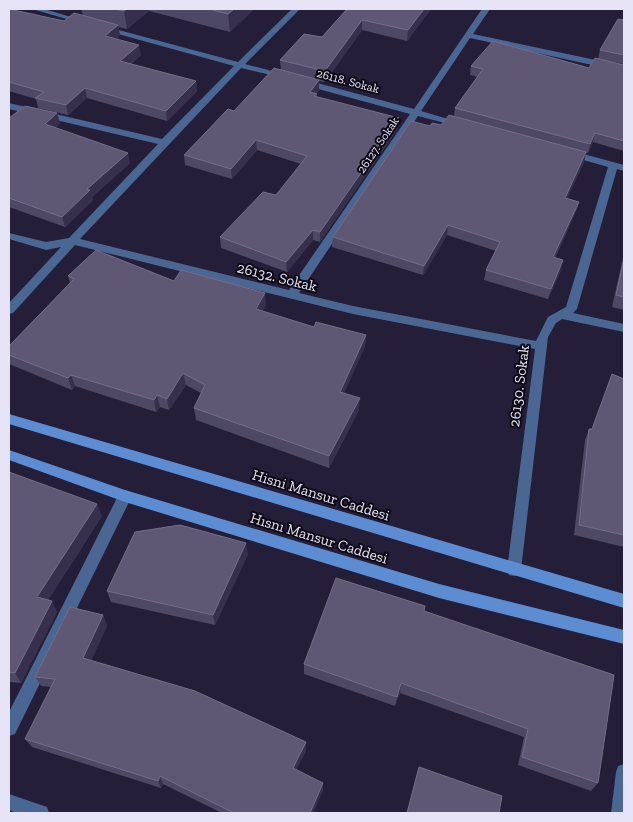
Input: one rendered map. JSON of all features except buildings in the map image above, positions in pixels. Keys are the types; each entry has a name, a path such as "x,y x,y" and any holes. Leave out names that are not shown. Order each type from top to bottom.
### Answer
{"main road":[{"name":"Hisni Mansur Caddesi","path":"9,420 624,601"},
{"name":"Hısnı Mansur Caddesi","path":"9,455 125,496 439,591 624,637"}],"street":[{"name":"26118. Sokak","path":"36,9 472,128"},
{"path":"9,310 163,142 296,9"},
{"name":"26127. Sokak","path":"291,296 486,9"},
{"path":"468,35 624,69"},
{"path":"9,106 163,142"},
{"path":"557,150 619,167"},
{"name":"26130. Sokak","path":"514,570 542,337 552,320 572,309 619,167"},
{"name":"26132. Sokak","path":"9,236 46,246 72,241 353,310 540,346"},
{"path":"562,315 624,328"},
{"path":"9,728 125,496"},
{"path":"619,813 624,772"},
{"path":"9,802 41,813"}]}
